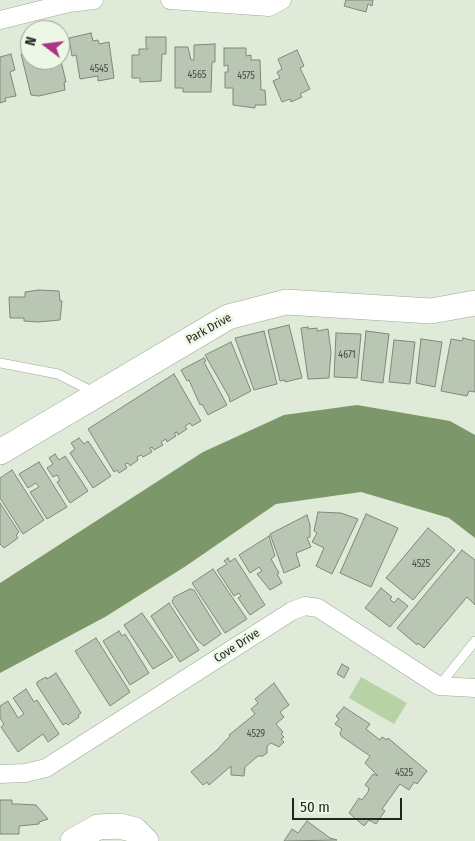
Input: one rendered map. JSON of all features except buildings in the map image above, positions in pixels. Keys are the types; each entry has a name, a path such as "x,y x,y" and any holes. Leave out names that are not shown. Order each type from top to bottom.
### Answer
{"street":[{"path":"0,20 69,3 94,0"},
{"path":"170,0 269,7 282,0"},
{"name":"Park Drive","path":"0,452 228,317 286,302 431,311 475,303"},
{"name":"Cove Drive","path":"0,774 25,773 46,768 284,616 305,606 318,608 439,686 475,688"},
{"path":"72,841 98,827 119,826 135,830 146,841"}],"lane":[{"path":"0,363 58,374 98,394"},
{"path":"439,686 475,641"}],"shaded area":[{"path":"357,405 450,421 475,435 475,538 449,518 361,492 276,504 186,566 105,617 0,673 0,583 203,452 284,415"},
{"path":"361,677 407,703 394,724 349,698"}]}
